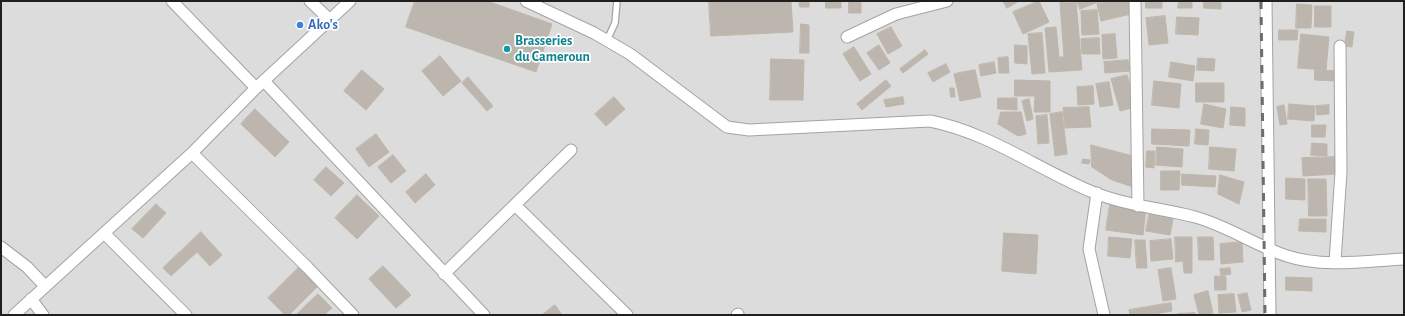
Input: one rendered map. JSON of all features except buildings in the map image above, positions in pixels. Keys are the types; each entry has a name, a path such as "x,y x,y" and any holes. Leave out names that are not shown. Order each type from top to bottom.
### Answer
{"street":[{"path":"172,1 256,88"},
{"path":"310,1 330,20"},
{"path":"14,315 192,153 256,88 350,1"},
{"path":"526,1 607,40 630,54 727,127 749,130 930,121 954,126 975,134 1097,193 1138,206 1196,218 1223,227 1286,256 1303,260 1335,262 1404,259"},
{"path":"847,37 896,14 947,1"},
{"path":"1135,1 1138,206"},
{"path":"1266,1 1270,315"},
{"path":"1335,262 1341,172 1340,46"},
{"path":"264,81 484,315"},
{"path":"444,274 571,150"},
{"path":"192,153 308,268 352,315"},
{"path":"1097,193 1089,250 1104,315"},
{"path":"515,205 627,315"},
{"path":"104,233 186,315"},
{"path":"1,247 27,267 45,286"},
{"path":"31,299 43,315"}],"lane":[{"path":"607,40 615,23 616,1"}],"shaded area":[{"path":"1,1 1404,1 1404,315 1,315"}],"railway":[{"path":"1261,1 1265,315"}],"place":[{"name":"Ako's","path":"300,25"},
{"name":"Brasseries du Cameroun","path":"507,49"}]}
